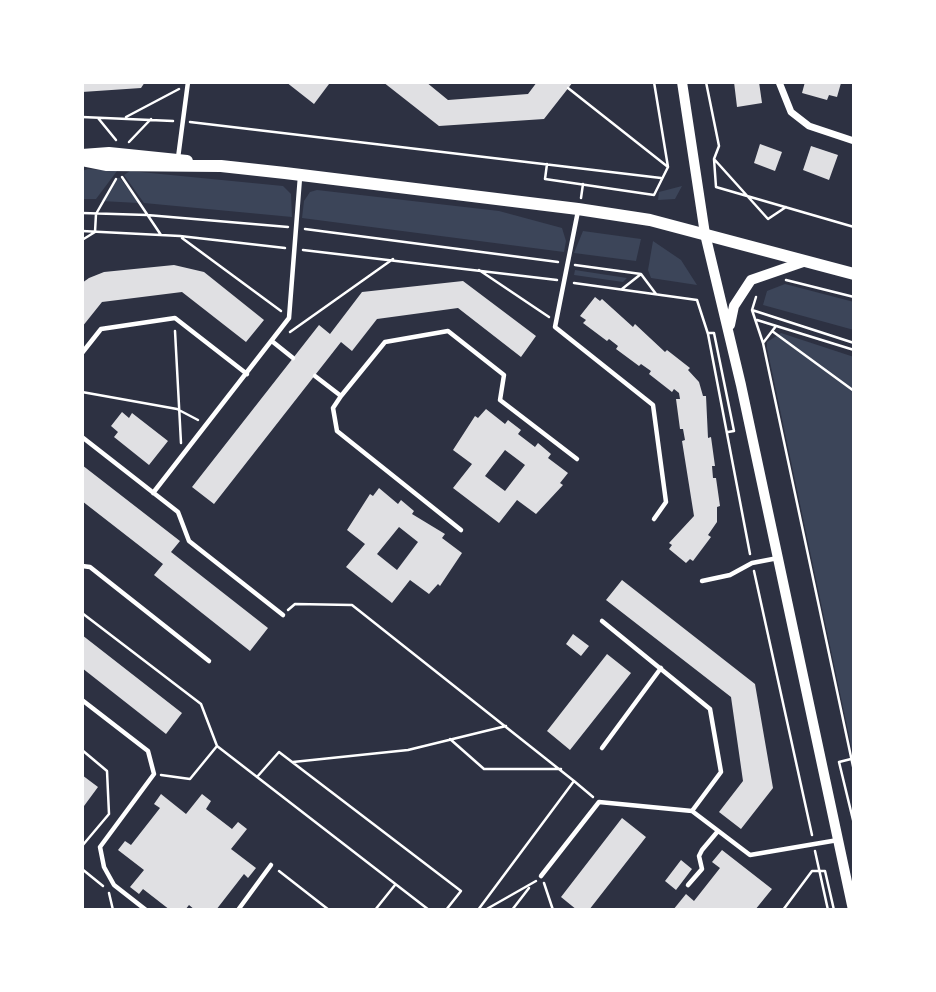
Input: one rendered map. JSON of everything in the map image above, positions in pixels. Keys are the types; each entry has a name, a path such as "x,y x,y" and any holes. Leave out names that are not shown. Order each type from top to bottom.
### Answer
{"main road":[{"path":"82,158 109,153 578,209 705,234 854,274"}],"street":[{"path":"681,82 705,234 729,331 853,910"},
{"path":"779,82 791,113 809,126 854,141"},
{"path":"729,331 734,306 751,280 807,261"}],"lane":[{"path":"177,163 187,84"},
{"path":"153,493 289,318 301,174"},
{"path":"578,209 554,321 561,334 653,405 666,502 653,519"},
{"path":"82,353 102,329 175,318 247,374"},
{"path":"461,530 337,431 333,408 385,342 448,331 504,375 500,400 577,459"},
{"path":"273,342 293,358"},
{"path":"315,376 341,396"},
{"path":"82,437 178,512 189,541 283,615"},
{"path":"702,581 730,575 752,563 778,558"},
{"path":"82,566 90,566 209,661"},
{"path":"602,621 710,709 721,772 691,811"},
{"path":"603,748 661,668"},
{"path":"82,700 148,751 153,774 100,847 104,867 114,885 146,910"},
{"path":"541,876 598,802 691,811 750,855 838,840"},
{"path":"688,885 702,869 699,856 702,850 718,831"},
{"path":"238,910 271,865"}],"path":[{"path":"547,164 545,178 654,195 668,167 654,82"},
{"path":"706,82 719,146 714,159 716,187 854,228"},
{"path":"123,118 187,84"},
{"path":"568,88 668,167"},
{"path":"82,117 183,121 661,178"},
{"path":"97,117 122,149 151,119"},
{"path":"714,159 768,219 786,207"},
{"path":"95,232 96,214 120,172 161,235"},
{"path":"82,213 147,215 296,227 640,274 656,294"},
{"path":"82,231 180,236 476,268 698,300 708,334 752,563 828,910"},
{"path":"82,240 95,232"},
{"path":"180,236 289,318"},
{"path":"273,342 393,259"},
{"path":"476,268 554,321"},
{"path":"622,289 640,274"},
{"path":"784,279 854,297"},
{"path":"758,290 752,310 763,342 854,771"},
{"path":"752,310 854,343"},
{"path":"175,318 177,409 182,456"},
{"path":"757,320 854,350"},
{"path":"763,342 777,326"},
{"path":"772,331 854,388"},
{"path":"83,393 177,409 207,425"},
{"path":"283,615 295,604 352,605 561,769 598,802"},
{"path":"82,613 201,704 217,746 429,910"},
{"path":"292,762 408,750 506,726"},
{"path":"450,739 484,769 561,769"},
{"path":"153,774 190,779 217,746"},
{"path":"82,750 107,771 109,814 82,846"},
{"path":"257,777 279,752 461,891 446,910"},
{"path":"851,759 839,762 854,824"},
{"path":"478,910 573,781"},
{"path":"271,865 328,910"},
{"path":"783,910 812,870 825,871 834,910"},
{"path":"512,910 541,876 553,910"},
{"path":"375,910 396,884"},
{"path":"485,910 531,886"},
{"path":"108,890 113,910"}],"shaded area":[{"path":"82,171 117,171 96,199 82,199"},
{"path":"130,171 283,186 291,194 292,217 144,203 124,175"},
{"path":"117,178 120,178 139,203 101,201"},
{"path":"682,186 675,199 658,200 659,192"},
{"path":"317,190 499,211 562,228 566,241 564,252 302,218 304,201 310,192"},
{"path":"583,231 641,239 636,261 574,253"},
{"path":"653,241 681,260 697,285 651,278 648,270"},
{"path":"575,270 627,278 623,282 574,275"},
{"path":"785,284 854,302 854,330 763,305 767,291"},
{"path":"781,333 854,357 854,759 767,348 767,342"}],"building":[{"path":"82,82 145,82 141,88 82,92"},
{"path":"286,82 327,82 329,84 314,104"},
{"path":"383,82 426,82 448,100 528,94 537,82 573,82 544,119 439,126"},
{"path":"734,82 759,82 762,103 737,107"},
{"path":"805,82 841,83 837,97 829,95 827,100 802,93"},
{"path":"760,144 782,152 775,171 754,163"},
{"path":"811,146 838,155 829,180 803,170"},
{"path":"174,265 204,272 264,320 246,342 182,292 102,302 82,327 82,283 89,278 104,272"},
{"path":"463,281 536,336 521,357 458,308 377,319 352,351 341,342 214,504 192,487 319,325 330,334 362,292"},
{"path":"595,297 600,301 602,299 633,327 635,324 665,352 667,350 690,368 688,370 699,382 703,396 706,396 708,438 711,437 715,466 712,466 713,478 716,478 720,506 717,507 717,522 708,535 711,537 693,561 690,559 686,563 669,549 672,545 669,543 694,516 682,441 685,440 683,429 680,429 676,399 680,399 679,393 674,389 672,392 649,374 651,371 641,364 639,366 616,349 618,346 609,339 607,341 583,323 586,320 580,316"},
{"path":"486,409 505,424 508,420 521,430 518,434 535,447 538,443 551,454 548,458 568,473 560,483 563,485 536,514 517,500 499,523 453,488 472,464 453,450 475,416 478,418","holes":["505,450 525,465 505,491 485,476"]},
{"path":"122,412 129,418 132,413 168,441 149,465 114,437 118,432 111,426"},
{"path":"82,465 180,541 171,552 268,628 250,651 154,575 163,564 82,501"},
{"path":"379,488 398,504 401,500 414,511 412,514 445,534 442,538 462,553 440,586 438,584 429,594 410,580 392,603 346,567 365,544 347,530 370,494 373,496","holes":["399,527 418,542 397,570 377,554"]},
{"path":"622,580 755,684 773,788 741,829 719,812 743,781 731,697 606,600"},
{"path":"573,634 589,646 581,656 566,644"},
{"path":"82,635 182,713 166,734 82,668"},
{"path":"607,654 631,673 570,750 547,731"},
{"path":"82,775 98,787 84,806 82,805"},
{"path":"161,794 186,814 202,794 211,801 206,809 232,829 238,822 247,829 231,849 256,868 248,878 244,874 216,910 195,910 189,905 185,910 170,910 143,889 139,894 130,887 144,870 118,850 125,841 131,845 160,808 154,804"},
{"path":"622,818 646,837 589,910 577,910 561,897"},
{"path":"722,850 772,889 755,910 673,910 686,894 694,901 720,868 712,862"},
{"path":"681,860 692,869 676,890 665,881"}]}
